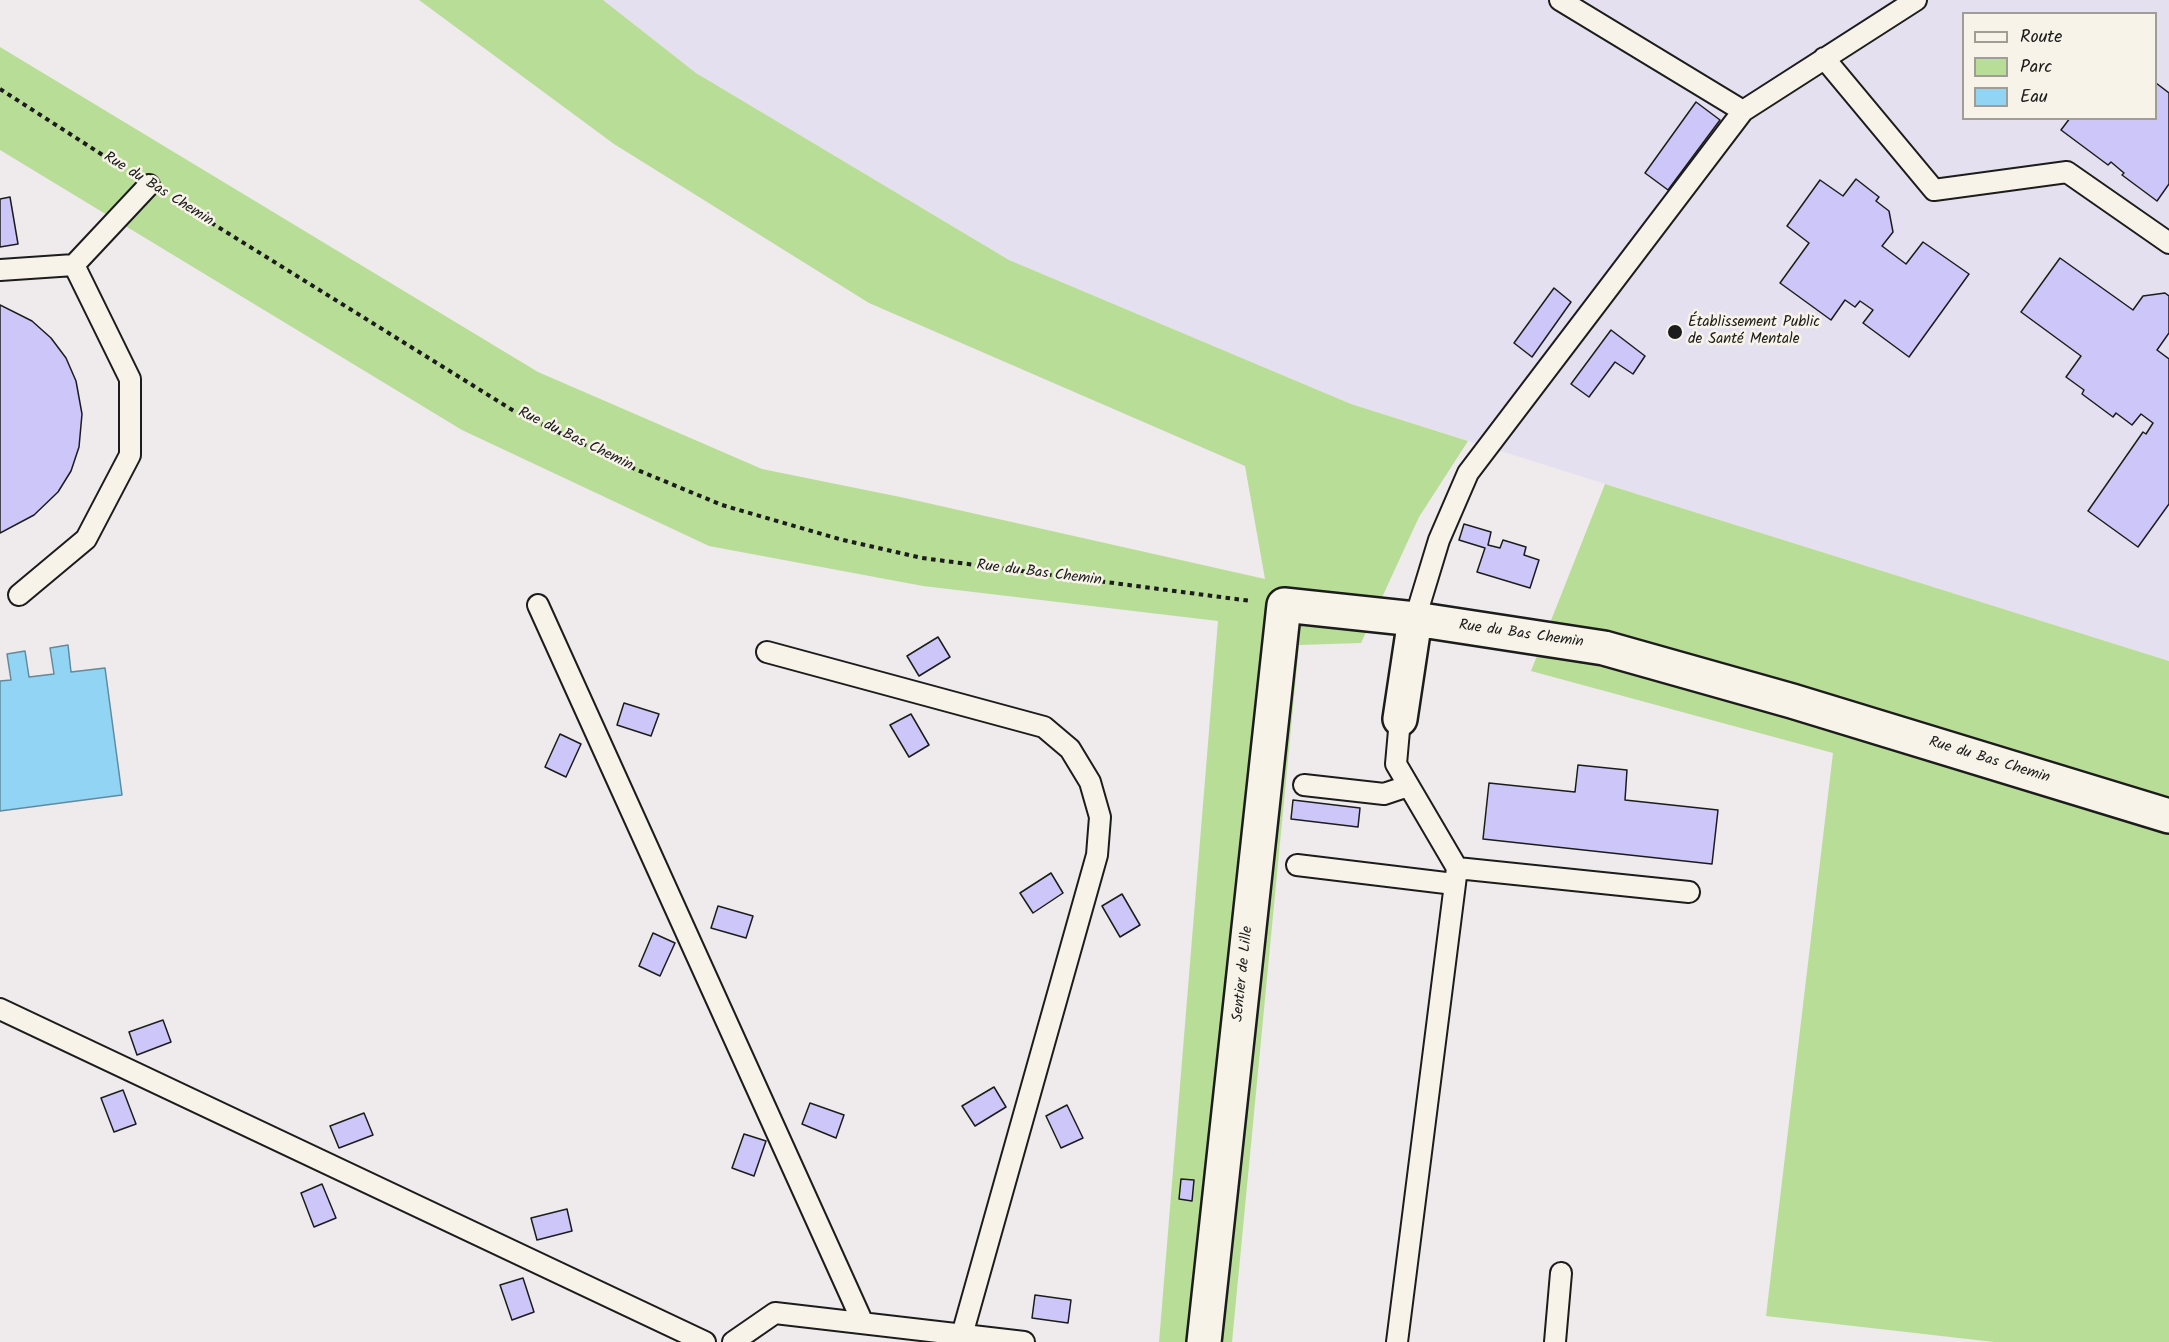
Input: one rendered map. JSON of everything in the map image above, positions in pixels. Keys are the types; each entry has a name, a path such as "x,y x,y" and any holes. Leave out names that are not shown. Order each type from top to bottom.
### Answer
{"street":[{"name":"Rue du Bas Chemin","path":"1284,605 1415,619 1574,642 1642,658 1792,701 2169,816"},
{"name":"Sentier de Lille","path":"1204,1342 1284,605"},
{"path":"1400,719 1415,619"}],"lane":[{"path":"1560,0 1743,111"},
{"path":"1415,619 1439,540 1468,473 1743,111 1916,0"},
{"path":"1824,58 1934,190 2067,172 2169,243"},
{"path":"0,270 74,265 149,185"},
{"path":"19,595 86,539 130,455 130,379 74,265"},
{"path":"538,605 863,1323"},
{"path":"767,652 1044,727 1070,749 1090,782 1100,817 1097,855 962,1335"},
{"path":"1397,1342 1456,876 1396,764 1400,719"},
{"path":"1304,785 1384,794 1408,786"},
{"path":"1297,864 1689,892"},
{"path":"0,1009 705,1342"},
{"path":"1555,1342 1561,1273"},
{"path":"733,1342 775,1312 1024,1342"}],"path":[{"name":"Rue du Bas Chemin","path":"0,89 149,185 514,411 635,469 722,505 839,539 922,558 1284,605"}],"shaded area":[{"name":"Établissement Public de Santé Mentale","path":"603,0 2169,0 2169,661 1351,404 1009,260 696,73"}],"green space":[{"path":"419,0 603,0 696,73 1009,260 1351,404 1468,441 1419,517 1361,643 1299,645 1232,1342 1159,1342 1218,621 923,586 709,546 462,430 0,150 0,47 538,372 762,469 905,498 1265,579 1245,466 869,303 614,144"},
{"path":"1605,484 2169,661 2169,1342 1994,1342 1766,1316 1833,753 1531,671"}],"water":[{"path":"68,645 71,672 105,668 122,795 0,811 0,681 11,680 7,654 25,651 29,677 54,674 50,648"}],"building":[{"path":"2157,84 2169,93 2169,184 2157,201 2122,175 2124,173 2111,162 2108,165 2061,130 2068,120 2157,120"},
{"path":"1696,102 1720,120 1668,190 1645,173"},
{"path":"1856,179 1879,197 1876,201 1889,211 1893,232 1882,246 1906,264 1923,242 1969,274 1909,357 1863,323 1873,310 1860,301 1855,307 1845,300 1831,320 1780,283 1809,243 1787,226 1820,180 1843,196"},
{"path":"10,197 18,244 0,247 0,199"},
{"path":"2060,258 2133,310 2143,296 2165,293 2169,296 2169,333 2157,350 2169,359 2169,504 2138,547 2088,511 2143,432 2146,434 2153,423 2141,414 2132,425 2116,413 2113,417 2082,394 2084,390 2066,377 2081,356 2021,312"},
{"path":"1554,288 1571,302 1532,357 1514,343"},
{"path":"0,305 32,321 51,338 66,358 76,381 82,414 79,447 71,471 58,492 34,515 0,533"},
{"path":"1611,330 1645,356 1633,374 1615,362 1589,397 1571,384"},
{"path":"1464,524 1491,532 1488,545 1500,548 1503,540 1526,547 1524,555 1539,560 1530,588 1477,572 1485,548 1459,540"},
{"path":"938,637 950,657 919,676 907,656"},
{"path":"624,703 659,714 651,736 617,725"},
{"path":"911,714 929,745 909,757 890,725"},
{"path":"560,734 581,744 566,777 545,767"},
{"path":"1578,765 1627,770 1625,800 1718,810 1712,864 1483,839 1489,783 1575,792"},
{"path":"1293,800 1360,808 1358,827 1291,819"},
{"path":"1051,873 1063,893 1033,913 1020,893"},
{"path":"1122,894 1140,925 1120,937 1102,906"},
{"path":"718,906 753,916 746,938 711,928"},
{"path":"653,933 675,943 660,976 639,966"},
{"path":"163,1020 171,1042 137,1055 129,1032"},
{"path":"994,1087 1006,1107 975,1126 962,1106"},
{"path":"123,1090 136,1124 114,1132 101,1098"},
{"path":"810,1103 844,1115 836,1138 802,1124"},
{"path":"1067,1105 1083,1138 1061,1148 1046,1116"},
{"path":"364,1113 373,1135 339,1148 330,1126"},
{"path":"744,1134 766,1141 754,1176 732,1168"},
{"path":"1181,1179 1194,1180 1192,1201 1179,1199"},
{"path":"322,1184 336,1218 314,1227 301,1193"},
{"path":"567,1209 572,1231 537,1240 531,1218"},
{"path":"523,1278 534,1312 512,1320 500,1285"},
{"path":"1035,1295 1071,1300 1068,1323 1032,1318"}],"place":[{"name":"Établissement Public de Santé Mentale","path":"1675,332"}]}
